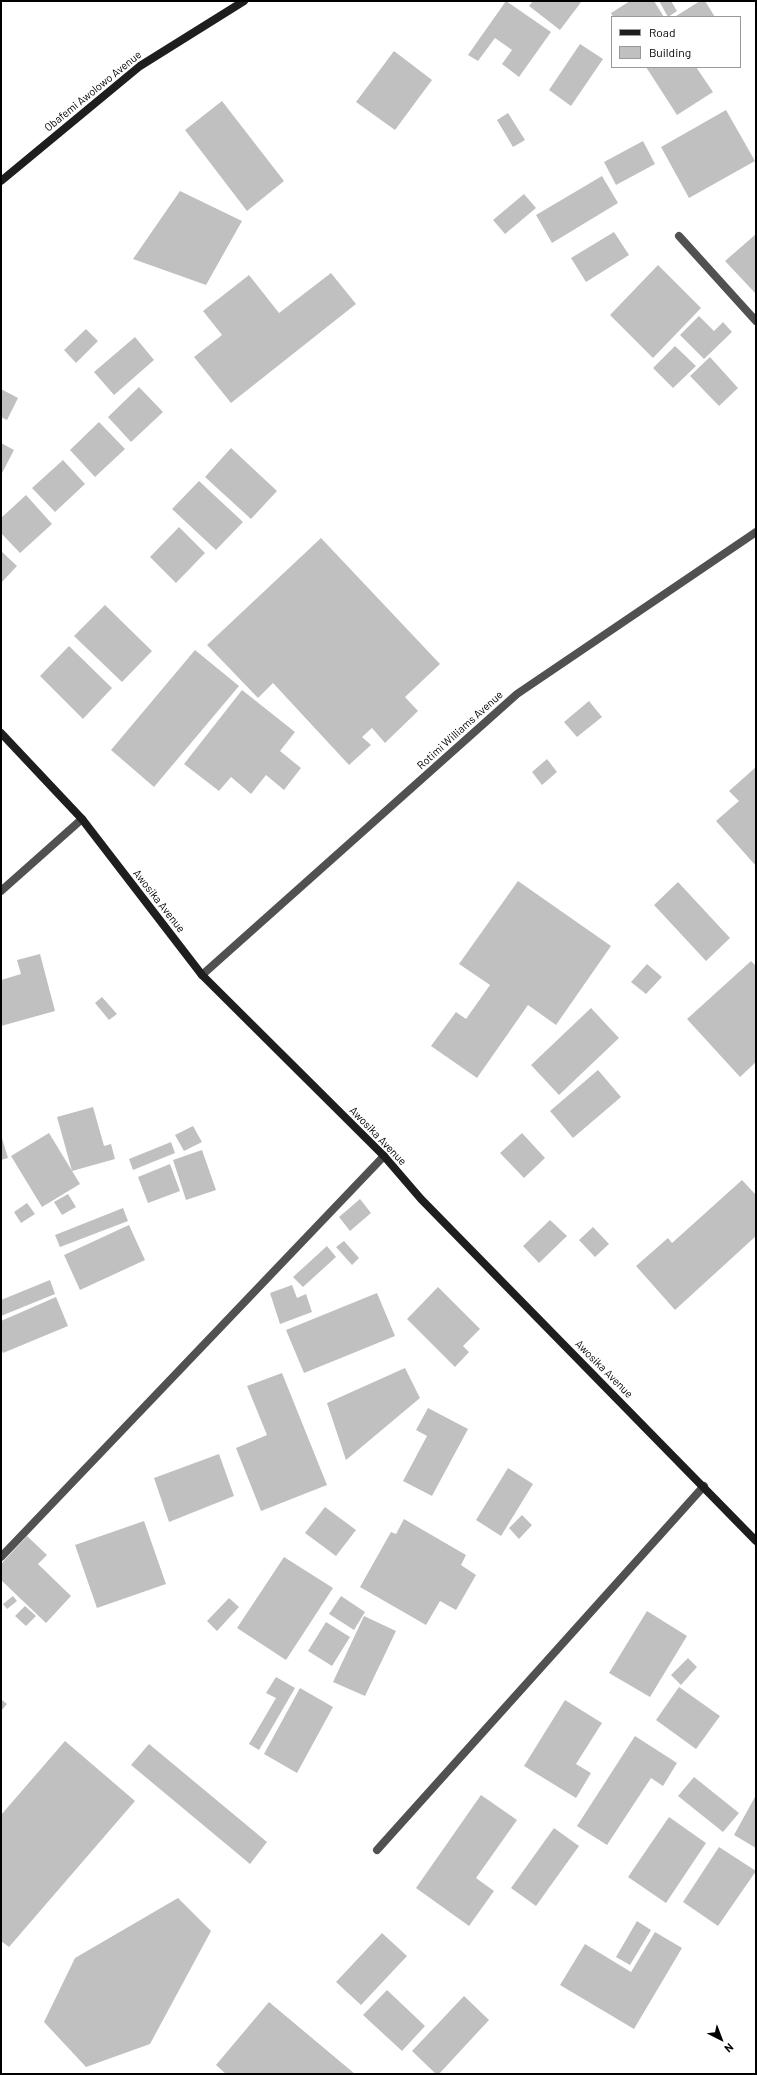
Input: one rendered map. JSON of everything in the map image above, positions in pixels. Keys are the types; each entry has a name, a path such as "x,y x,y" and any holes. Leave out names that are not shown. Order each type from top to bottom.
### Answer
{"street":[{"name":"Obafemi Awolowo Avenue","path":"1,180 140,66 244,1"},
{"path":"679,236 756,321"},
{"name":"Rotimi Williams Avenue","path":"202,975 517,694 756,532"},
{"name":"Awosika Avenue","path":"1,733 82,818 202,975 384,1156 426,1204 704,1486 756,1541"},
{"path":"1,891 82,818"},
{"path":"1,1557 384,1156"},
{"path":"377,1850 704,1486"}],"building":[{"path":"506,1 551,32 519,77 502,64 512,50 495,38 478,61 468,55"},
{"path":"533,1 582,1 560,30 529,6"},
{"path":"630,1 654,1 663,16 612,16 611,13"},
{"path":"659,1 671,1 677,11 667,16"},
{"path":"700,1 705,1 714,16 676,16"},
{"path":"580,44 603,59 571,106 549,90"},
{"path":"394,51 432,80 395,130 356,102"},
{"path":"647,68 697,68 713,92 677,115"},
{"path":"222,101 284,181 247,211 185,130"},
{"path":"726,110 755,161 689,198 661,147"},
{"path":"508,113 525,140 513,147 497,120"},
{"path":"643,141 655,164 616,185 604,162"},
{"path":"602,176 618,203 552,243 536,215"},
{"path":"180,191 242,221 206,285 133,259"},
{"path":"524,194 536,208 505,234 493,220"},
{"path":"614,232 629,255 586,282 571,258"},
{"path":"756,234 756,294 725,261"},
{"path":"658,265 701,308 653,358 610,315"},
{"path":"331,273 356,304 231,403 194,357 222,335 203,311 249,275 279,313"},
{"path":"699,316 714,331 723,322 732,332 704,359 680,335"},
{"path":"86,329 98,341 76,363 64,350"},
{"path":"135,337 154,360 114,395 94,372"},
{"path":"675,346 696,366 673,388 653,368"},
{"path":"710,357 738,388 719,406 690,376"},
{"path":"139,387 163,412 131,442 108,417"},
{"path":"1,389 18,398 7,420 1,417"},
{"path":"99,422 125,449 95,477 70,450"},
{"path":"1,443 14,450 1,475"},
{"path":"231,448 277,491 251,519 205,477"},
{"path":"63,460 85,484 55,512 32,488"},
{"path":"199,481 243,522 216,550 172,509"},
{"path":"26,495 52,524 20,553 1,533 1,518"},
{"path":"179,527 205,553 176,583 150,557"},
{"path":"321,538 440,664 405,697 418,711 385,743 372,728 362,737 371,745 349,765 273,683 258,698 207,645"},
{"path":"1,551 17,566 1,583"},
{"path":"105,605 152,651 122,682 74,636"},
{"path":"69,646 112,688 83,719 40,676"},
{"path":"195,650 239,686 154,787 111,750"},
{"path":"242,690 295,732 280,751 301,768 284,790 266,775 251,794 231,777 219,791 184,764"},
{"path":"589,701 602,717 577,737 564,722"},
{"path":"547,759 557,772 542,785 532,772"},
{"path":"756,767 756,866 716,821 739,801 729,791"},
{"path":"518,881 611,946 556,1025 528,1005 477,1078 431,1046 456,1012 466,1019 490,985 459,964"},
{"path":"678,882 730,938 706,961 654,905"},
{"path":"40,954 55,1011 1,1026 1,980 21,974 17,960"},
{"path":"751,961 756,966 756,1062 740,1077 687,1019"},
{"path":"647,964 662,977 646,994 631,982"},
{"path":"102,997 117,1014 109,1020 95,1003"},
{"path":"591,1008 619,1038 559,1095 531,1065"},
{"path":"598,1070 621,1097 573,1138 550,1111"},
{"path":"93,1107 104,1146 111,1144 115,1159 72,1171 57,1117"},
{"path":"193,1126 202,1142 184,1151 175,1135"},
{"path":"49,1133 80,1184 42,1207 11,1156"},
{"path":"522,1133 545,1158 524,1178 500,1153"},
{"path":"1,1135 8,1158 1,1160"},
{"path":"171,1142 175,1153 133,1170 129,1159"},
{"path":"202,1150 216,1190 186,1200 173,1160"},
{"path":"170,1164 180,1191 148,1203 138,1177"},
{"path":"742,1180 756,1195 756,1236 675,1310 636,1266 668,1238 672,1243"},
{"path":"68,1194 76,1207 62,1215 54,1202"},
{"path":"360,1199 371,1213 350,1231 339,1217"},
{"path":"27,1203 35,1214 21,1223 14,1212"},
{"path":"123,1208 128,1221 60,1247 55,1235"},
{"path":"550,1220 567,1236 539,1263 523,1246"},
{"path":"129,1225 145,1260 80,1290 64,1255"},
{"path":"593,1227 609,1244 595,1257 579,1240"},
{"path":"344,1241 359,1258 352,1265 336,1247"},
{"path":"327,1246 336,1257 303,1287 293,1277"},
{"path":"50,1280 55,1294 1,1316 1,1300"},
{"path":"292,1285 297,1298 306,1294 312,1312 280,1324 270,1293"},
{"path":"438,1287 480,1329 463,1346 469,1352 455,1367 407,1319"},
{"path":"377,1293 395,1336 304,1373 286,1330"},
{"path":"56,1297 68,1326 3,1353 1,1348 1,1321"},
{"path":"405,1368 420,1398 346,1460 327,1403"},
{"path":"282,1373 327,1485 261,1511 236,1448 267,1435 247,1386"},
{"path":"428,1408 468,1429 432,1496 403,1481 427,1436 416,1430"},
{"path":"219,1454 234,1496 169,1522 154,1478"},
{"path":"508,1468 533,1484 501,1536 476,1520"},
{"path":"325,1507 356,1530 336,1556 305,1533"},
{"path":"522,1515 532,1525 519,1539 509,1528"},
{"path":"404,1519 466,1555 461,1565 476,1575 456,1610 440,1601 426,1625 360,1587 391,1532 396,1534"},
{"path":"144,1521 166,1584 97,1608 75,1545"},
{"path":"27,1536 47,1555 38,1564 71,1596 46,1623 1,1580 1,1564"},
{"path":"284,1557 333,1588 286,1660 237,1628"},
{"path":"13,1596 17,1601 7,1609 3,1604"},
{"path":"341,1596 365,1612 354,1630 329,1614"},
{"path":"229,1598 239,1607 217,1631 207,1621"},
{"path":"25,1606 36,1616 26,1626 15,1616"},
{"path":"647,1611 687,1636 650,1697 609,1673"},
{"path":"364,1616 396,1631 365,1696 333,1682"},
{"path":"326,1622 350,1637 332,1666 308,1651"},
{"path":"688,1658 697,1667 681,1685 671,1675"},
{"path":"276,1677 295,1688 259,1750 249,1744 276,1698 266,1693"},
{"path":"679,1687 720,1716 696,1749 656,1720"},
{"path":"300,1688 333,1707 297,1773 264,1754"},
{"path":"1,1699 7,1704 1,1711"},
{"path":"565,1700 602,1723 576,1764 591,1773 576,1798 524,1766"},
{"path":"635,1736 677,1763 663,1786 651,1778 607,1845 577,1826"},
{"path":"65,1741 135,1801 9,1947 1,1941 1,1815"},
{"path":"149,1744 267,1842 250,1864 131,1765"},
{"path":"694,1777 739,1813 723,1832 678,1796"},
{"path":"481,1795 517,1820 476,1878 494,1891 469,1926 416,1888"},
{"path":"756,1795 756,1848 734,1835"},
{"path":"669,1817 706,1843 666,1903 628,1877"},
{"path":"554,1828 579,1846 536,1906 511,1888"},
{"path":"719,1847 756,1871 718,1926 683,1902"},
{"path":"178,1898 211,1931 150,2044 86,2067 44,2022 75,1958"},
{"path":"637,1921 651,1930 630,1965 616,1957"},
{"path":"655,1932 682,1948 634,2029 560,1985 585,1944 631,1972"},
{"path":"382,1933 407,1956 361,2005 336,1982"},
{"path":"387,1990 425,2026 402,2051 363,2015"},
{"path":"464,1996 489,2020 439,2074 436,2074 412,2051"},
{"path":"269,2002 355,2074 226,2074 216,2065"}]}
